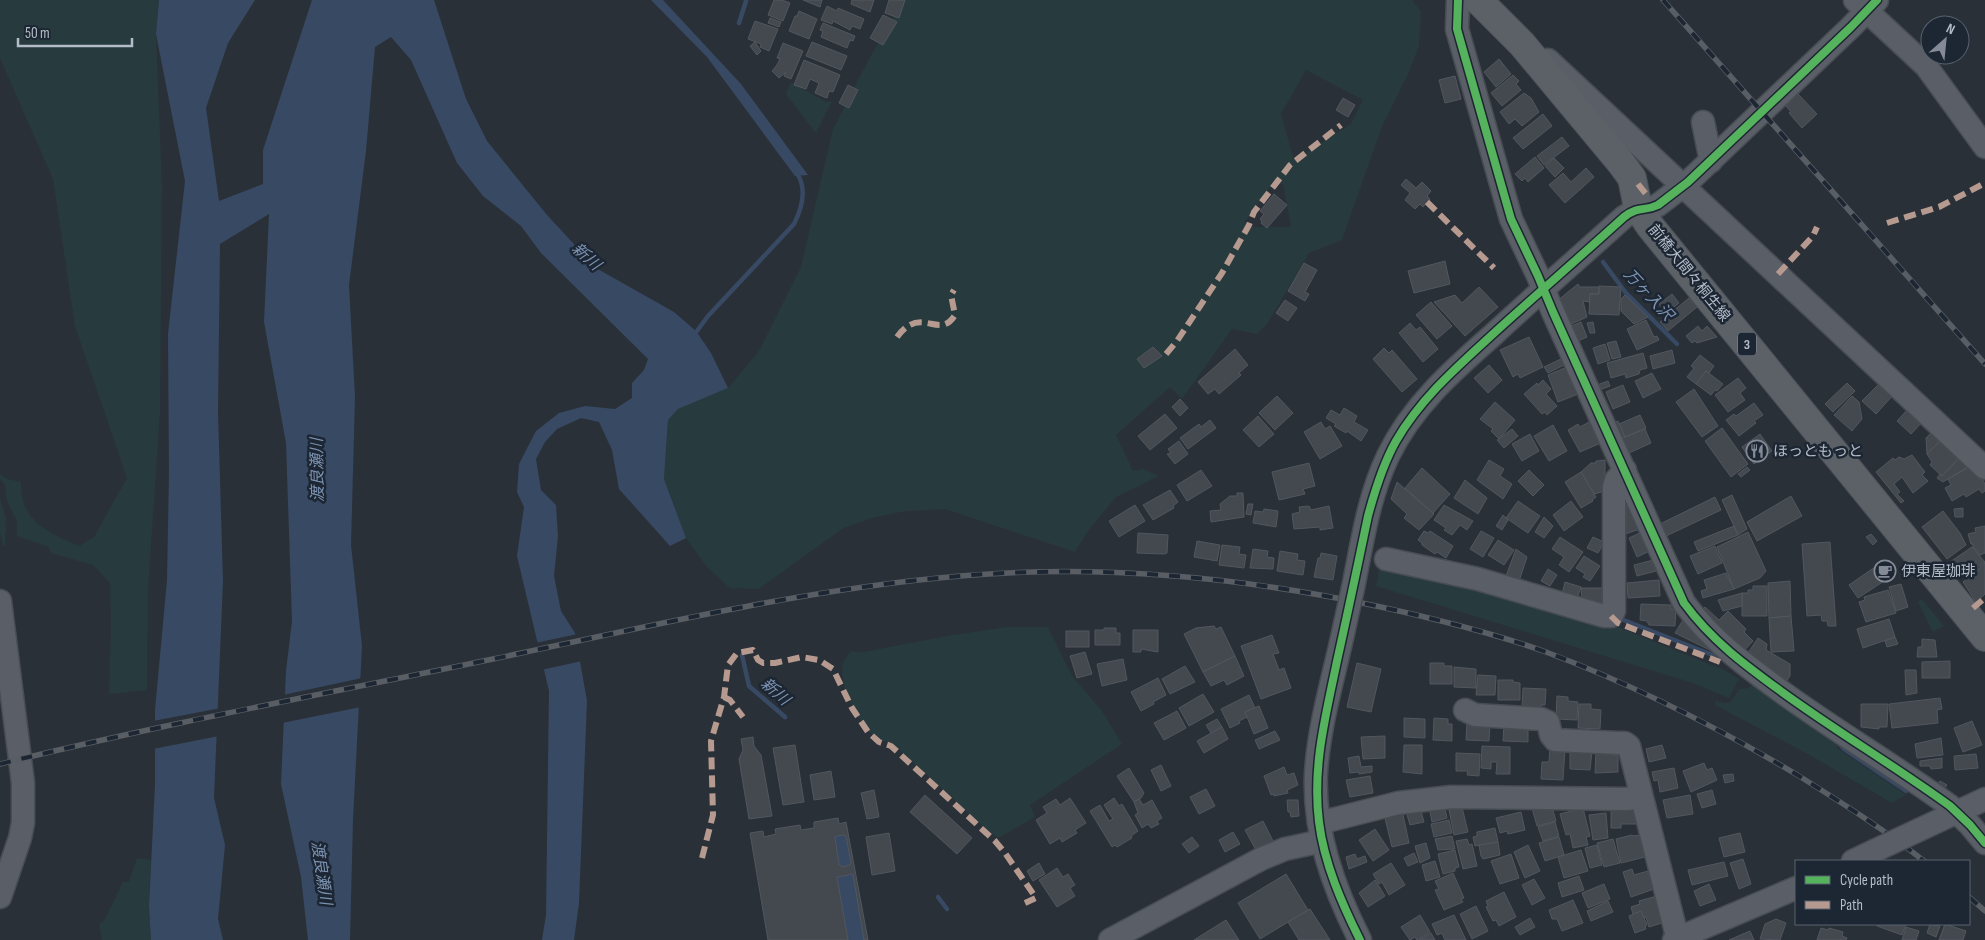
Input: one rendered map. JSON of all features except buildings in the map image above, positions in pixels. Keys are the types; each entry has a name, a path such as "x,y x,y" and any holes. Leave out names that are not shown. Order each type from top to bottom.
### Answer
{"main road":[{"name":"前橋大間々桐生線","path":"1478,0 1522,44 1621,163 1632,178 1638,208 1650,226 1985,637"}],"street":[{"path":"1458,0 1457,29 1511,219 1684,603 1728,652 1789,697 1957,812 1985,843"},
{"path":"1360,940 1329,865 1321,832 1316,792 1318,754 1368,516 1388,457 1401,433 1417,410 1443,380 1624,217 1638,208 1653,208 1658,205 1711,161 1866,4 1926,66 1985,147"},
{"path":"1522,44 1536,49 1985,468"},
{"path":"1703,122 1711,161"},
{"path":"1386,559 1478,579 1604,616 1611,616 1614,611 1614,487 1616,480 1625,470"},
{"path":"0,601 9,749 23,783 23,823 16,853 0,897"},
{"path":"1465,710 1475,715 1541,718 1548,722 1551,735 1555,740 1626,743 1630,746 1676,940 1795,888"},
{"path":"1110,940 1261,859 1321,832 1398,803 1451,797 1626,799 1641,797"},
{"path":"1855,860 1985,799"}],"green space":[{"path":"0,0 159,0 156,34 162,187 160,411 148,590 147,690 109,694 110,583 93,565 51,553 49,547 17,536 17,521 7,501 5,485 0,479 0,474 8,479 21,482 22,495 30,516 46,530 79,546 94,537 127,478 75,326 53,179 0,58"},
{"path":"900,0 1412,0 1421,12 1419,46 1409,72 1381,129 1342,240 1309,253 1267,324 1257,334 1232,329 1182,399 1170,387 1116,435 1133,471 1143,469 1159,476 1116,497 1088,531 1075,552 945,509 906,511 871,518 842,529 759,589 730,588 707,567 686,538 664,479 668,420 678,409 728,388 759,351 801,267 833,129 870,57 893,18","holes":["1306,70 1363,100 1351,124 1294,160 1281,114","1273,183 1283,184 1291,227 1253,227 1245,222"]},
{"path":"791,82 826,102 832,101 816,133 786,94"},
{"path":"0,498 6,518 5,545 3,546 0,532"},
{"path":"1380,564 1610,624 1724,670 1739,679 1729,698 1693,683 1376,586"},
{"path":"1922,599 1944,626 1933,632 1918,602"},
{"path":"1008,627 1048,627 1072,676 1102,711 1122,744 1030,805 1035,817 998,838 892,743 880,740 865,727 851,705 846,692 842,670 844,661 851,651 864,652 947,636"},
{"path":"1752,684 1837,743 1837,748 1906,795 1892,803 1806,753 1715,705 1716,701 1730,703 1739,689 1749,688"},
{"path":"137,858 151,860 149,906 151,940 102,940 99,924 104,921 123,882 129,882"}],"water":[{"name":"渡良瀬川","path":"159,0 255,0 228,43 206,108 219,201 263,184 263,150 312,0 434,0 466,99 487,141 547,215 596,268 674,312 696,331 711,353 728,388 678,409 668,420 664,479 686,538 670,546 619,489 612,450 599,422 581,418 557,429 545,442 536,459 541,490 556,505 558,536 554,576 561,611 575,633 587,701 579,903 574,940 542,940 546,915 549,691 517,556 524,507 517,492 519,464 536,431 559,413 585,406 615,409 632,398 632,383 644,370 648,359 541,253 521,226 483,196 457,163 411,60 391,37 375,47 366,151 349,285 355,397 351,545 362,646 353,819 350,940 308,940 301,877 281,784 286,671 292,621 286,443 264,322 269,214 220,244 218,412 223,581 214,798 225,845 218,919 223,940 151,940 149,906 155,785 155,710 167,580 169,473 168,334 185,181 156,34"},
{"path":"651,0 663,0 741,84 808,175 795,176 707,57"},
{"path":"836,836 846,836 851,863 842,867 839,864 835,838"},
{"path":"853,874 864,940 848,940 837,877"}],"pier":[{"path":"578,634 582,661 541,670 535,643"},
{"path":"362,678 361,707 282,723 283,695"},
{"path":"221,708 219,736 153,749 153,721"}],"waterway":[{"name":"万ヶ入沢","path":"739,23 746,1"},
{"path":"694,335 708,316 794,224 801,205 803,191 800,178 796,172"},
{"name":"万ヶ入沢","path":"1603,262 1626,293 1677,344"},
{"name":"万ヶ入沢","path":"1621,619 1715,656"},
{"name":"新川","path":"742,655 749,686 785,717"},
{"path":"1838,742 1844,749 1906,791"},
{"name":"新川","path":"938,897 947,909"}],"railway":[{"path":"1663,0 1985,364"},
{"path":"0,764 184,722 726,610 784,600 901,582 960,576 1013,573 1119,573 1224,581 1329,597 1443,622 1546,652 1644,693 1738,741 1799,776 1894,838 1923,860"},
{"path":"1970,898 1985,911"}],"marked path":[{"path":"1166,354 1177,341 1222,273 1249,225 1254,212 1290,165 1341,125"},
{"path":"1887,223 1939,207 1985,183"},
{"path":"1638,184 1649,198"},
{"path":"1427,202 1494,268"},
{"path":"1778,274 1813,236 1817,227"},
{"path":"897,337 914,323 922,322 943,325 949,322 955,315 951,295 954,290"},
{"path":"1973,608 1985,598"},
{"path":"1611,616 1618,623 1720,662"},
{"path":"702,858 713,815 711,741 724,697 728,665 737,653 753,650 758,660 763,663 775,663 802,657 819,660 833,669 852,708 868,732 879,742 891,746 995,841 1005,853 1036,898 1025,903"},
{"path":"724,697 730,700 743,717"}],"cycle path":[{"path":"1458,0 1457,29 1511,219 1684,603 1706,629 1742,662 1803,707 1950,806 1985,843"},
{"path":"1360,940 1329,868 1321,837 1317,781 1321,741 1368,516 1380,477 1396,441 1428,397 1480,346 1629,213 1658,205 1688,182 1877,0"}],"place":[{"name":"ほっともっと","path":"1757,451"},
{"name":"伊東屋珈琲","path":"1885,571"}]}
